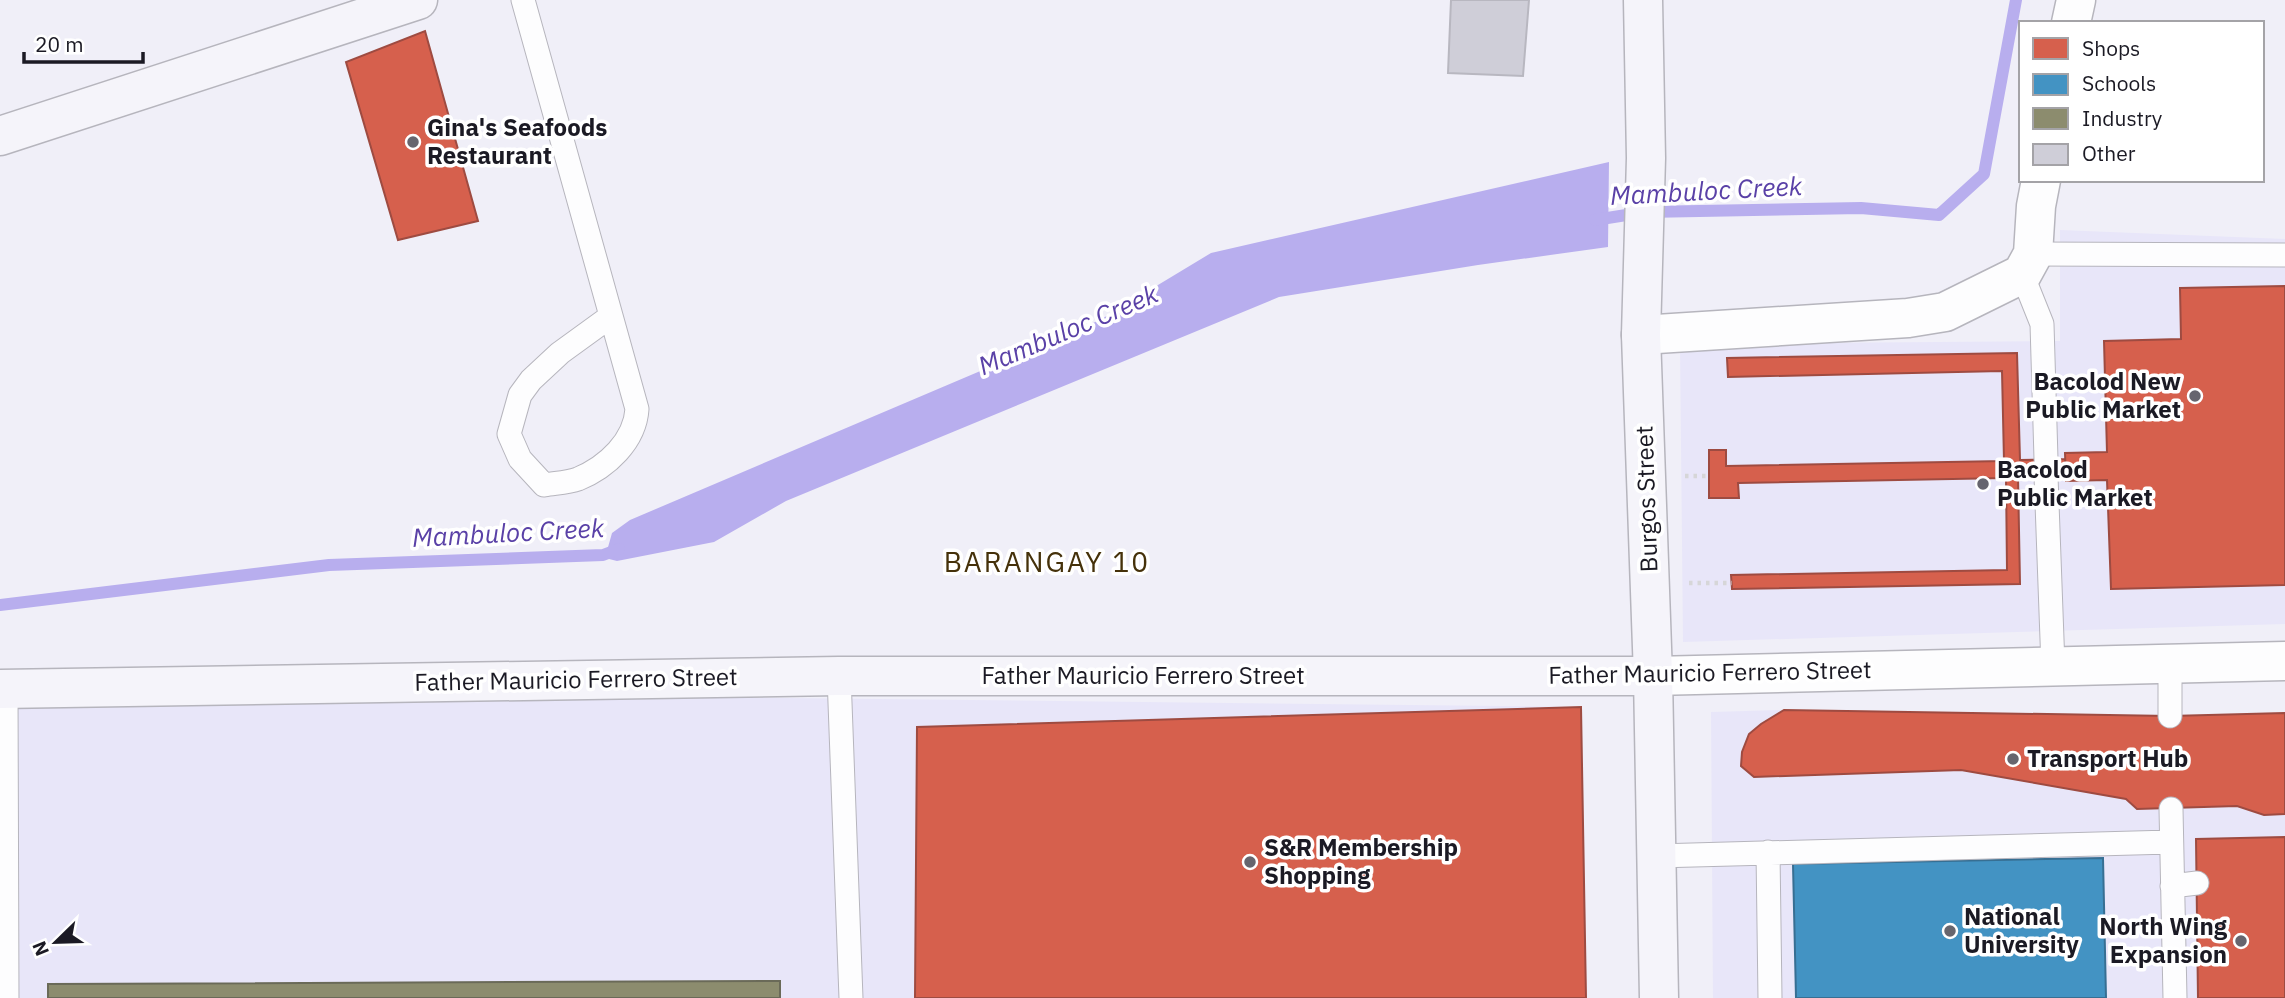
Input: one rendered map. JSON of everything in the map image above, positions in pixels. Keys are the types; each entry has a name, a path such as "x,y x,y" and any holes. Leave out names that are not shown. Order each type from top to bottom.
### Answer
{"street":[{"path":"0,136 418,0"},
{"name":"Burgos Street","path":"1643,0 1646,158 1642,335 1653,676 1659,998"},
{"path":"2071,21 2076,0"},
{"path":"1642,335 1908,318 1945,312 2028,264 2041,182"},
{"name":"Father Mauricio Ferrero Street","path":"3,689 838,676 1653,676 2285,661"}],"lane":[{"path":"523,0 637,409 636,421 626,443 599,467 576,479 544,485 520,459 509,434 520,395 531,380 560,353 611,316"},
{"path":"2053,666 2042,324 2028,264 2285,255"},
{"path":"2170,664 2170,716"},
{"path":"838,676 852,998"},
{"path":"3,689 7,998"},
{"path":"2171,809 2175,998"},
{"path":"1656,856 2171,842"},
{"path":"1768,852 1770,998"},
{"path":"2172,887 2197,883"}],"shaded area":[{"path":"1609,162 1608,247 1279,297 786,501 714,542 617,561 605,558 612,533 630,520 1100,320 1211,253"},
{"name":"Bacolod Public Market","path":"2060,230 2285,239 2285,624 1683,642 1680,344 2060,341"},
{"path":"0,689 1581,707 1586,998 0,998"},
{"path":"1784,710 2170,716 2285,713 2285,998 1713,998 1711,712"}],"building: Shops":[{"name":"Gina's Seafoods Restaurant","path":"425,31 478,221 398,240 346,62"},
{"name":"Bacolod New Public Market","path":"2285,286 2285,585 2111,589 2107,480 2066,481 2065,453 2107,452 2104,341 2181,339 2180,288"},
{"path":"2017,353 2020,460 2065,459 2066,476 2018,477 2020,584 1732,589 1731,575 2007,570 2006,478 1738,483 1739,498 1709,498 1709,450 1726,450 1726,466 2004,461 2002,371 1728,377 1727,358"},
{"name":"S&R Membership Shopping","path":"1581,707 1586,998 915,998 917,727"},
{"name":"Transport Hub","path":"1784,710 2170,716 2285,713 2285,814 2264,815 2237,806 2137,809 2126,799 1961,770 1754,777 1741,766 1742,752 1749,734"},
{"name":"North Wing Expansion","path":"2285,837 2285,998 2198,998 2196,839"}],"building: Schools":[{"name":"National University","path":"2103,858 2106,998 1796,998 1793,864"}],"building: Industry":[{"path":"780,981 780,998 48,998 48,984"}],"building: Other":[{"path":"1451,0 1529,0 1523,76 1448,73"}],"waterway":[{"name":"Mambuloc Creek","path":"1595,220 1645,212 1861,208 1939,215 1984,174 2016,0"},
{"name":"Mambuloc Creek","path":"0,605 329,565 603,555 619,549"}],"place":[{"name":"Gina's Seafoods Restaurant","path":"413,142"},
{"name":"Bacolod New Public Market","path":"2195,396"},
{"name":"Bacolod Public Market","path":"1983,484"},
{"name":"Transport Hub","path":"2013,759"},
{"name":"S&R Membership Shopping","path":"1250,862"},
{"name":"National University","path":"1950,931"},
{"name":"North Wing Expansion","path":"2241,941"}],"district":[{"name":"BARANGAY 10","path":"1047,562"}]}
